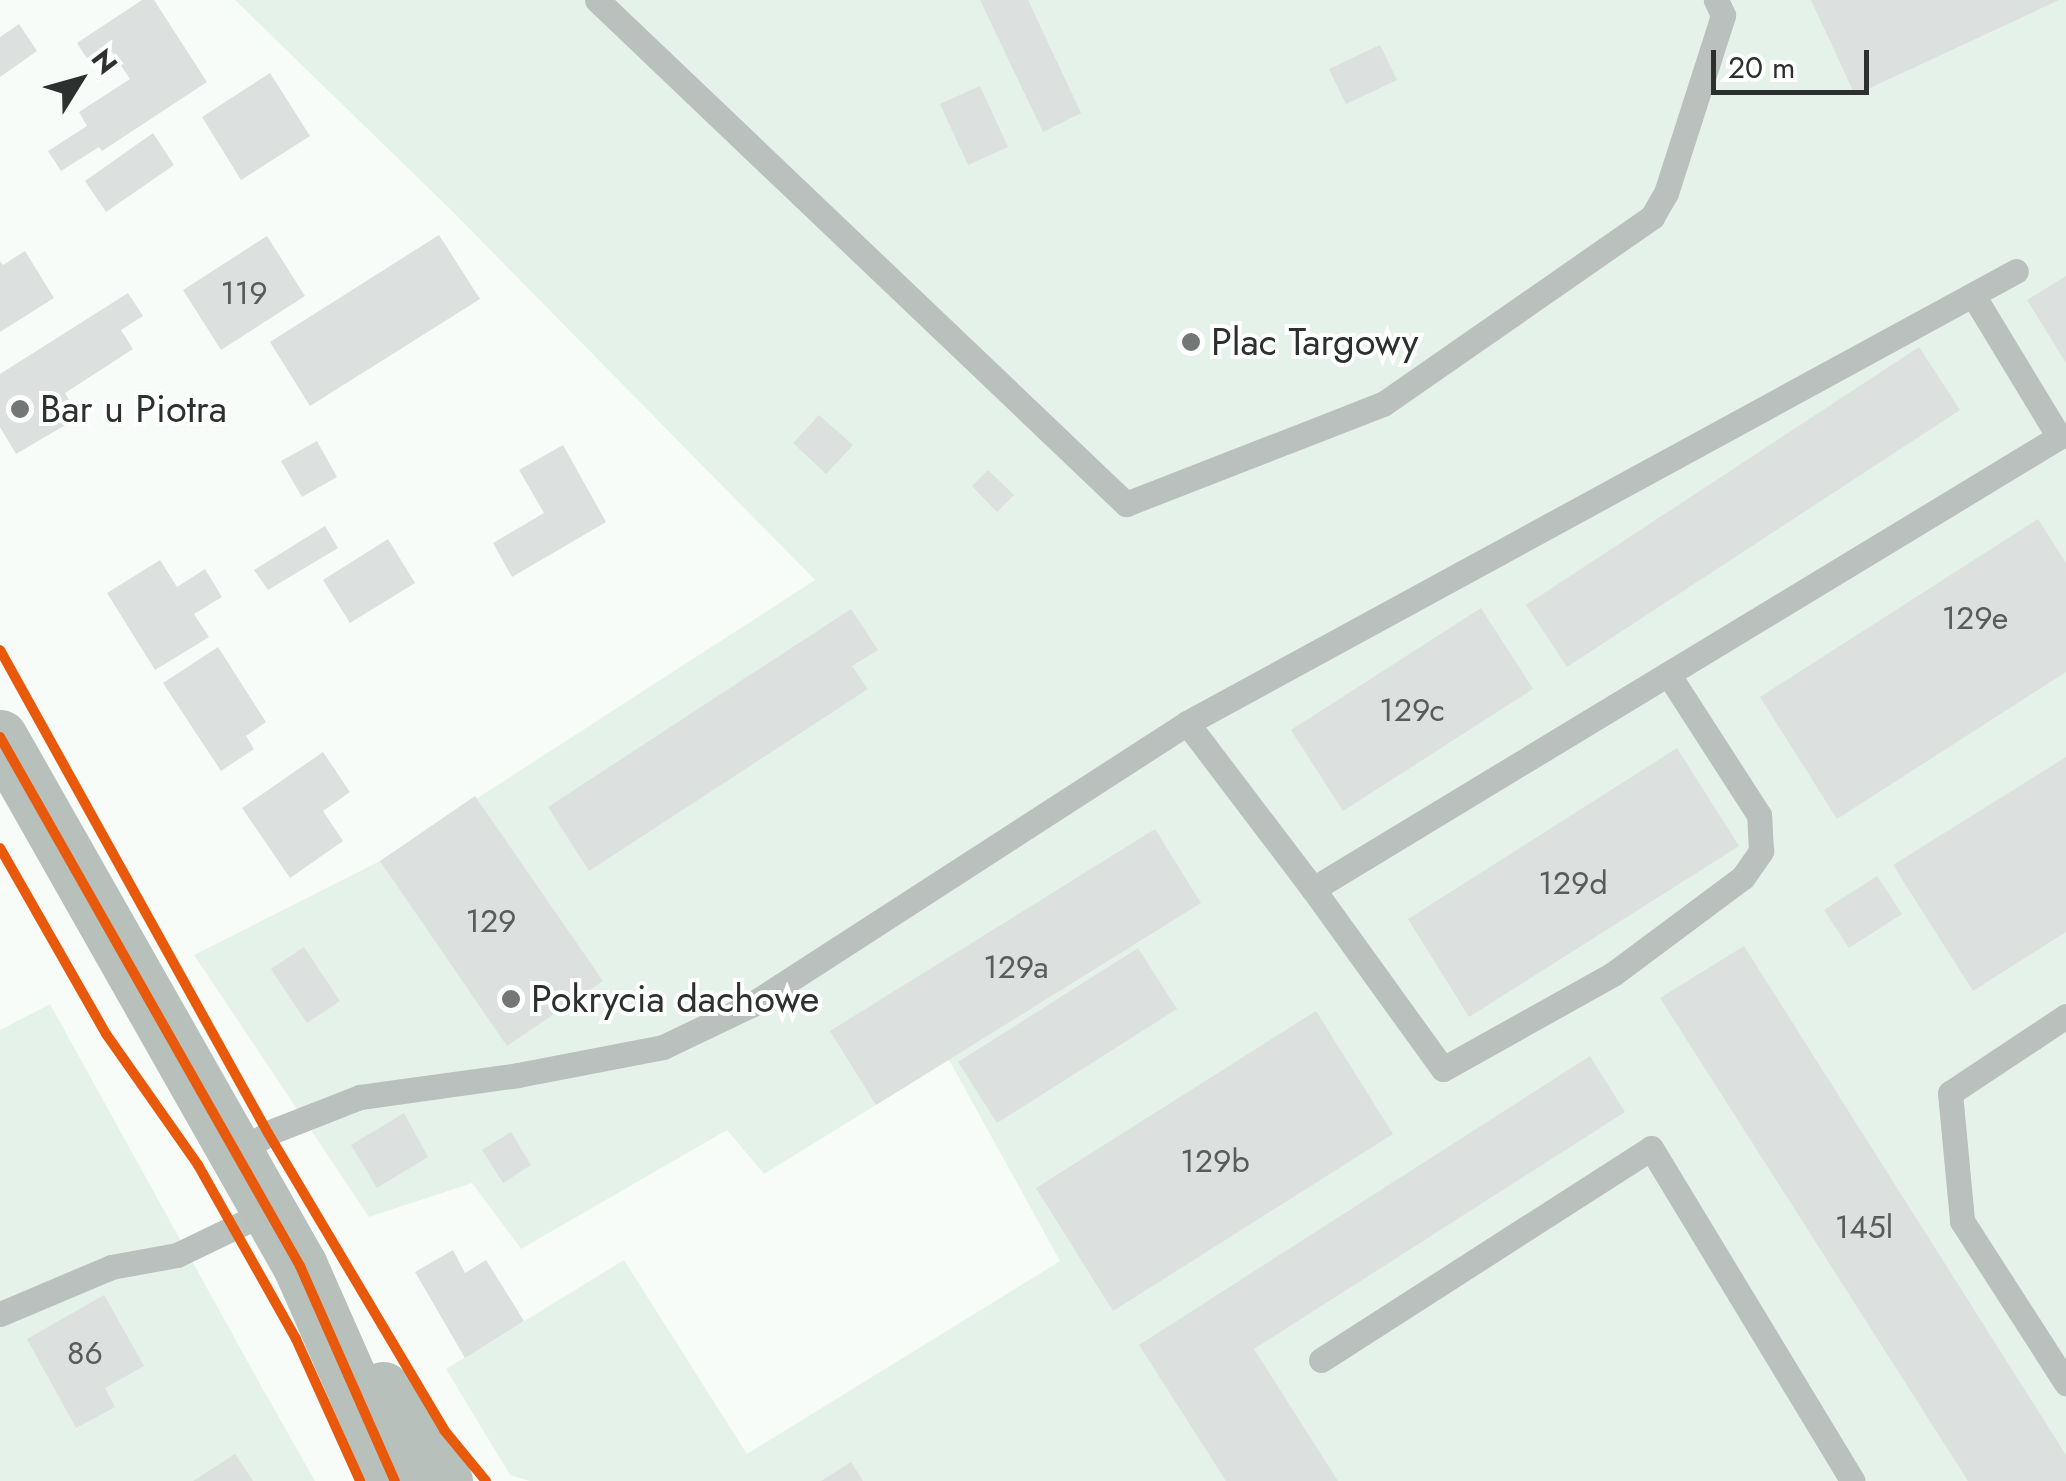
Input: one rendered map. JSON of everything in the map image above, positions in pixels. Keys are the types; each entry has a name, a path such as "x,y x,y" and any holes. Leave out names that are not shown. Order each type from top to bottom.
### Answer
{"street":[{"path":"0,738 300,1266 395,1481"},
{"path":"300,1266 445,1481"}],"lane":[{"path":"597,0 1126,504 1382,404 1652,217 1666,192 1723,15 1716,0"},
{"path":"237,1155 268,1133 360,1098 518,1075 663,1047 750,1005 1187,723 2016,271"},
{"path":"1312,889 2062,443 1973,295"},
{"path":"1187,723 1442,1068 1613,974 1742,877 1760,850 1759,815 1668,674"},
{"path":"2066,1016 1950,1094 1962,1221 2066,1383"},
{"path":"1322,1360 1651,1148 1853,1481"},
{"path":"0,1314 111,1267 177,1256 270,1210"}],"shaded area":[{"path":"235,0 2066,0 2066,1481 530,1481 510,1475 446,1369 624,1260 747,1454 1060,1261 949,1060 764,1174 727,1130 521,1249 472,1183 369,1217 194,955 380,861 815,580 453,212"},
{"path":"50,1004 315,1481 0,1481 0,1030"}],"building":[{"path":"142,0 154,0 207,82 102,151 99,147 61,171 48,151 87,126 79,112 130,79 112,52 91,65 77,43"},
{"path":"980,0 1028,0 1081,113 1043,132"},
{"path":"1811,0 2059,0 1855,95"},
{"path":"19,24 37,51 0,77 0,37"},
{"path":"1380,45 1397,80 1346,104 1329,69"},
{"path":"270,73 310,136 241,180 202,117"},
{"path":"980,86 1008,147 968,165 940,104"},
{"path":"153,133 174,165 106,212 85,181"},
{"path":"439,235 480,299 310,406 270,342"},
{"path":"267,236 305,296 221,350 183,290"},
{"path":"25,251 54,298 0,332 0,261 3,265"},
{"path":"2066,276 2066,363 2027,300"},
{"path":"128,293 143,316 121,330 133,349 65,393 79,417 16,454 0,427 0,374"},
{"path":"1919,347 1960,410 1567,667 1526,605"},
{"path":"819,415 853,445 826,474 793,443"},
{"path":"317,441 337,477 302,497 281,461"},
{"path":"563,445 606,522 512,577 493,543 544,513 519,470"},
{"path":"988,470 1014,495 997,512 972,486"},
{"path":"2038,519 2066,563 2066,672 1837,819 1760,697"},
{"path":"325,526 338,548 268,590 254,570"},
{"path":"388,539 415,583 350,623 323,580"},
{"path":"160,560 177,587 205,569 222,597 194,614 209,637 155,670 107,593"},
{"path":"1481,608 1533,689 1343,811 1291,730"},
{"path":"851,609 878,650 852,666 868,689 589,871 548,807"},
{"path":"218,647 266,722 246,736 254,749 221,771 163,683"},
{"path":"1677,748 1739,846 1469,1017 1408,919"},
{"path":"323,752 350,792 323,811 343,841 290,878 242,808"},
{"path":"2066,757 2066,932 1973,991 1893,865"},
{"path":"475,796 603,981 507,1046 380,861"},
{"path":"1155,829 1201,903 876,1105 830,1031"},
{"path":"1877,876 1902,914 1849,948 1824,910"},
{"path":"1744,946 2066,1455 2066,1481 1968,1481 1660,998"},
{"path":"304,947 340,1001 307,1023 271,969"},
{"path":"1138,948 1177,1009 997,1123 958,1062"},
{"path":"1316,1011 1393,1134 1113,1311 1036,1188"},
{"path":"1590,1056 1625,1112 1254,1349 1338,1481 1226,1481 1139,1345"},
{"path":"404,1113 428,1157 377,1188 351,1145"},
{"path":"511,1132 531,1165 503,1183 482,1150"},
{"path":"453,1250 465,1273 486,1260 524,1321 465,1358 415,1272"},
{"path":"104,1295 144,1366 105,1388 115,1407 76,1428 27,1339"},
{"path":"235,1454 253,1481 193,1481"},
{"path":"851,1462 863,1481 821,1481"}],"cycle path":[{"path":"0,650 268,1133 444,1430 486,1481"},
{"path":"0,737 300,1266 395,1481"},
{"path":"0,848 106,1034 198,1165 296,1339 360,1481"}],"place":[{"name":"Plac Targowy","path":"1191,342"},
{"name":"Bar u Piotra","path":"20,409"},
{"name":"Pokrycia dachowe","path":"511,999"}]}
